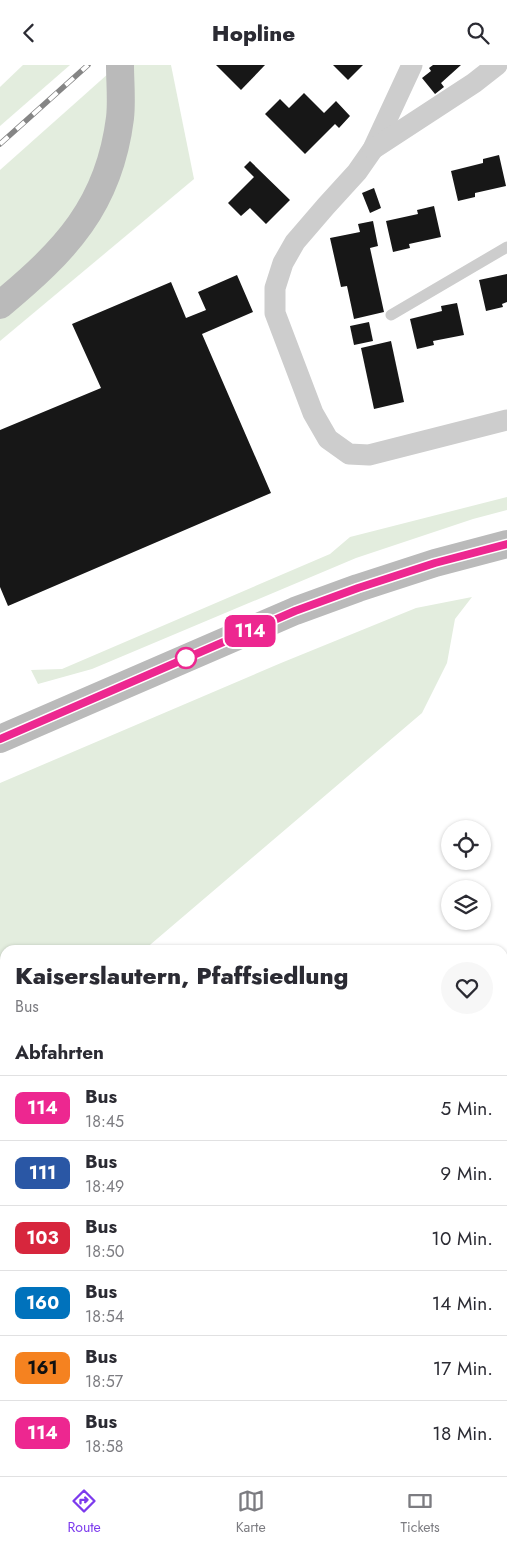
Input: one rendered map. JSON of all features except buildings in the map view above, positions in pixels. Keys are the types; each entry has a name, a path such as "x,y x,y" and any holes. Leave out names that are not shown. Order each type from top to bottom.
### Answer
{"main road":[{"path":"0,305 39,273 69,241 98,197 112,161 120,117 120,65"},
{"path":"0,739 295,611 435,563 507,544"}],"street":[{"path":"412,65 373,149 357,172 326,205 296,242 283,263 275,288 275,313 313,413 328,439 349,454 369,455 507,420"},
{"path":"373,149 474,83 498,65"}],"lane":[{"path":"391,315 507,247"}],"green space":[{"path":"23,65 70,65 0,126 0,87"},
{"path":"118,65 171,65 194,179 0,341 0,170"},
{"path":"507,497 507,510 473,519 356,558 92,669 38,684 31,670 62,669 330,554 350,537"},
{"path":"472,597 455,619 447,663 422,713 150,945 0,945 0,783 281,663 416,608"}],"railway":[{"path":"0,144 88,65"}],"bus line":[{"name":"114","path":"0,739 295,611 435,563 507,544"}]}
